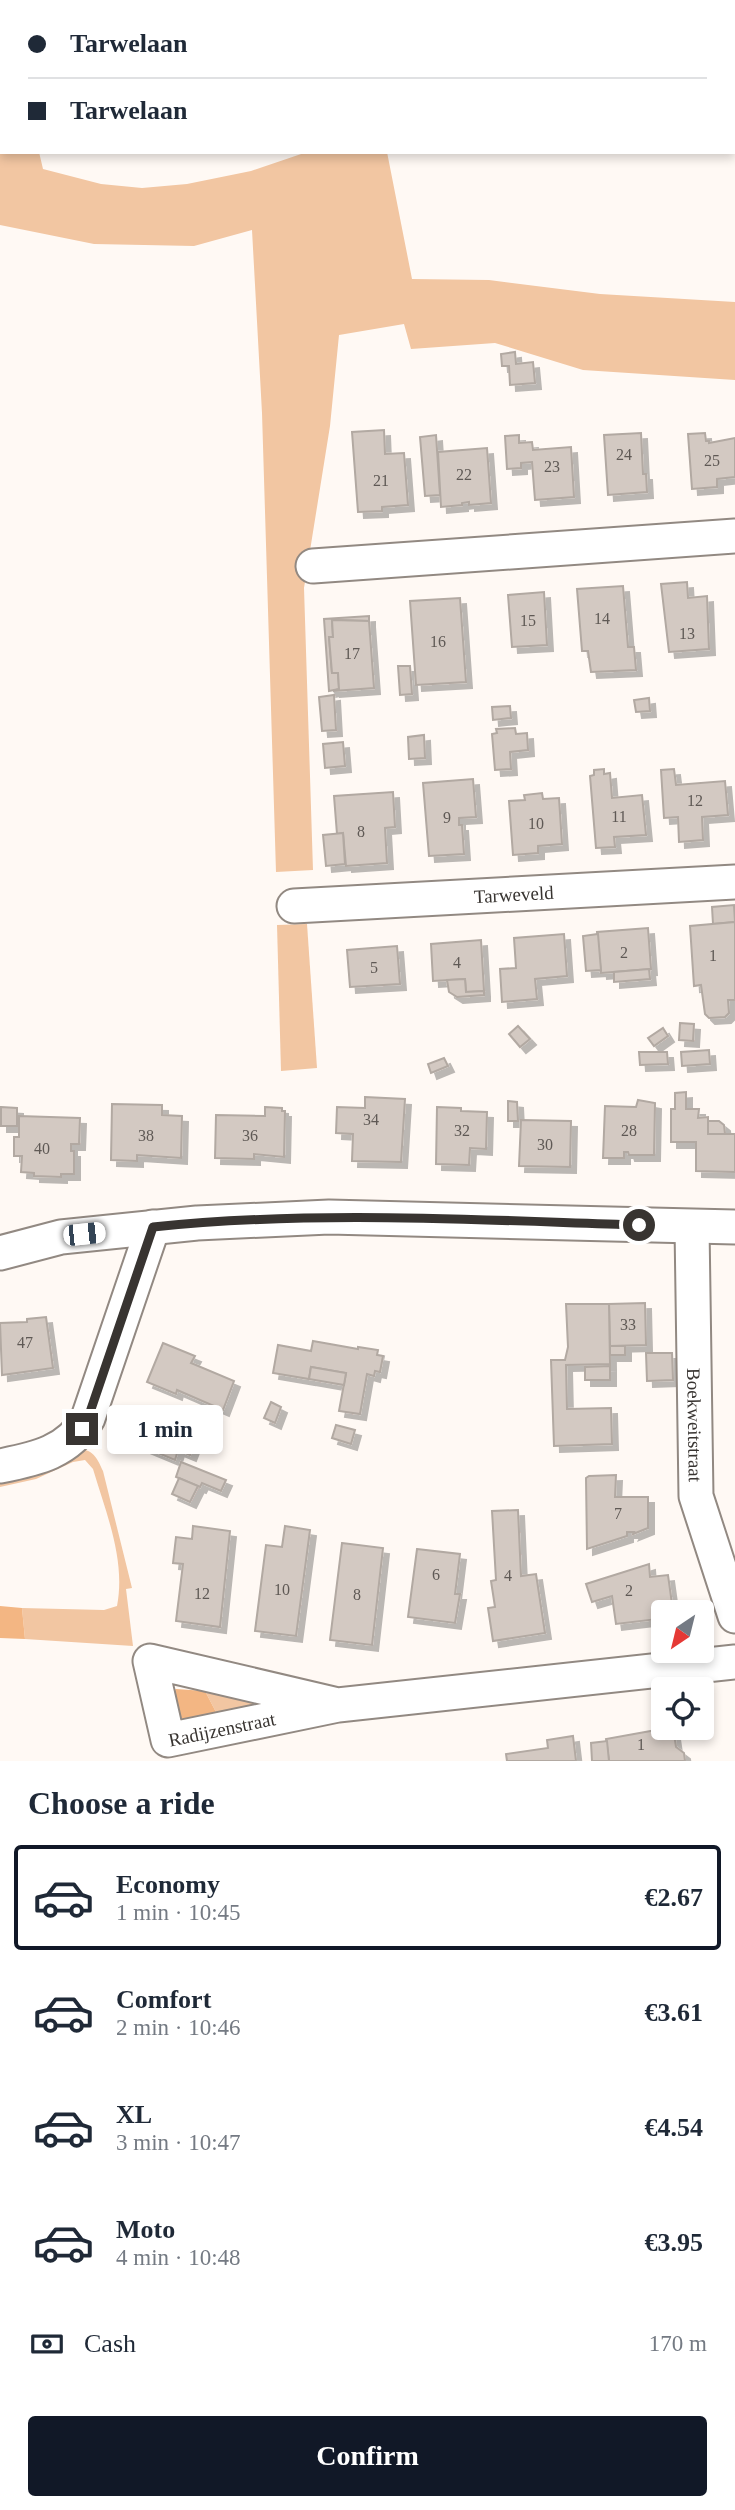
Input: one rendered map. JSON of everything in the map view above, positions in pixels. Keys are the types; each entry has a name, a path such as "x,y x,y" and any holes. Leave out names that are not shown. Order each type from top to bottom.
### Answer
{"street":[{"path":"313,566 735,536"},
{"name":"Tarweveld","path":"294,906 735,882"},
{"path":"0,1253 61,1237 237,1220 329,1217 735,1227"},
{"path":"0,1466 27,1461 56,1450 82,1429 153,1227"},
{"name":"Boekweitstraat","path":"692,1227 696,1496 735,1616"},
{"name":"Radijzenstraat","path":"338,1705 150,1661 168,1740 338,1705 735,1662"}],"shaded area":[{"path":"0,154 39,154 43,169 101,184 142,188 187,184 251,171 301,154 387,154 412,279 489,280 600,294 735,302 735,380 583,370 495,343 411,349 404,324 339,335 330,426 304,588 313,870 276,872 262,413 252,230 194,246 94,244 0,225"},
{"path":"307,924 317,1068 281,1071 277,925"},
{"path":"80,1449 92,1454 103,1471 132,1588 126,1589 133,1646 25,1639 22,1608 104,1610 117,1606 117,1554 93,1469 85,1460 73,1462 36,1479 0,1487 0,1473"},
{"path":"0,1606 22,1608 25,1639 0,1638"},
{"path":"176,1689 205,1691 217,1714 190,1725 177,1721 171,1692"},
{"path":"205,1691 269,1697 275,1702 217,1714"}],"building":[{"path":"515,352 516,364 533,362 535,383 510,385 509,366 502,366 501,354"},
{"path":"384,430 385,454 404,453 408,505 382,507 382,511 358,512 352,432"},
{"path":"641,433 643,474 646,474 647,492 608,495 604,435"},
{"path":"705,433 709,443 735,438 735,477 717,479 717,487 692,489 688,434"},
{"path":"436,435 440,495 425,496 420,437"},
{"path":"519,435 519,443 532,442 533,450 571,447 574,497 535,500 532,462 521,463 521,468 507,469 505,436"},
{"path":"487,448 491,503 469,505 469,502 441,507 438,452"},
{"path":"687,582 688,598 707,596 709,649 669,652 661,584"},
{"path":"623,586 628,647 634,647 636,670 591,672 588,651 582,651 577,589"},
{"path":"544,592 547,645 512,647 508,595"},
{"path":"460,598 466,682 416,685 410,601"},
{"path":"369,616 369,621 332,620 333,637 329,637 332,673 338,673 339,689 329,691 324,619"},
{"path":"332,620 369,621 374,688 333,691 339,689 338,673 332,673 329,637 333,637"},
{"path":"398,666 410,666 412,694 400,695"},
{"path":"334,695 336,730 322,731 319,697"},
{"path":"649,698 650,711 636,712 634,700"},
{"path":"510,706 511,718 493,720 492,707"},
{"path":"515,728 516,734 527,733 528,750 510,752 511,769 495,770 492,734 497,733 496,729"},
{"path":"424,735 425,758 409,759 408,737"},
{"path":"343,742 345,766 325,768 323,744"},
{"path":"604,769 604,774 610,773 612,798 642,795 646,835 614,837 615,847 596,848 590,776 594,775 594,770"},
{"path":"674,769 676,785 725,781 728,815 702,817 703,840 679,842 678,817 664,818 661,770"},
{"path":"473,779 476,817 459,818 464,854 429,856 423,783"},
{"path":"393,792 395,827 385,828 387,863 346,866 343,833 337,834 334,796"},
{"path":"542,793 543,799 559,798 562,844 538,846 538,853 513,855 509,801 525,800 524,795"},
{"path":"343,833 345,864 326,866 323,835"},
{"path":"734,905 735,922 713,924 712,907"},
{"path":"735,922 735,1000 728,1000 729,1013 725,1017 709,1018 705,1014 701,985 694,986 690,926"},
{"path":"648,928 651,969 601,973 597,932"},
{"path":"564,934 567,976 535,979 537,999 502,1002 500,969 516,968 514,938"},
{"path":"598,934 601,970 586,971 583,936"},
{"path":"481,940 484,991 466,992 465,979 433,981 431,944"},
{"path":"397,946 400,984 350,987 347,950"},
{"path":"649,969 650,979 614,982 614,972"},
{"path":"465,979 466,992 484,991 484,995 457,997 449,992 447,980"},
{"path":"680,1023 694,1024 693,1041 679,1040"},
{"path":"518,1026 530,1039 520,1047 509,1034"},
{"path":"663,1028 668,1036 654,1046 648,1038"},
{"path":"709,1050 710,1064 682,1066 681,1052"},
{"path":"639,1052 667,1052 668,1064 640,1065"},
{"path":"444,1058 448,1066 431,1073 428,1064"},
{"path":"686,1092 686,1109 699,1109 698,1118 708,1117 708,1134 735,1134 735,1172 696,1171 696,1142 671,1142 671,1109 675,1109 675,1093"},
{"path":"365,1097 405,1099 401,1162 352,1161 353,1134 336,1133 337,1107 365,1108"},
{"path":"638,1100 655,1103 654,1155 629,1155 624,1152 624,1158 603,1158 605,1106 636,1107"},
{"path":"508,1101 517,1102 518,1121 508,1121"},
{"path":"112,1104 162,1105 162,1115 182,1116 181,1158 137,1155 137,1161 111,1160"},
{"path":"1,1107 17,1108 17,1126 1,1126"},
{"path":"265,1107 282,1108 282,1111 285,1111 284,1157 254,1154 254,1159 215,1158 216,1115 265,1116"},
{"path":"437,1107 487,1112 486,1149 470,1148 469,1165 436,1164"},
{"path":"19,1116 80,1118 79,1144 71,1144 71,1151 74,1151 74,1174 61,1174 61,1177 34,1176 34,1173 21,1172 22,1156 14,1156 14,1137 19,1137"},
{"path":"521,1120 571,1121 570,1167 519,1166"},
{"path":"708,1121 719,1121 724,1125 725,1134 708,1134"},
{"path":"645,1303 646,1345 610,1346 609,1304"},
{"path":"566,1304 609,1304 610,1364 566,1365 567,1409 611,1408 612,1444 554,1446 551,1360 565,1360 568,1347"},
{"path":"46,1317 53,1368 2,1375 0,1323 27,1322 27,1319"},
{"path":"313,1341 378,1350 377,1355 383,1356 380,1372 375,1371 374,1376 367,1374 360,1414 339,1411 346,1373 311,1367 309,1379 273,1373 278,1345 311,1351"},
{"path":"163,1343 195,1356 191,1363 234,1381 223,1410 177,1390 176,1394 147,1382"},
{"path":"610,1346 625,1346 625,1355 610,1355"},
{"path":"646,1353 672,1353 673,1380 647,1381"},
{"path":"610,1366 610,1380 585,1380 585,1367"},
{"path":"311,1367 346,1373 344,1385 309,1379"},
{"path":"271,1402 281,1407 275,1423 264,1418"},
{"path":"145,1413 187,1430 187,1433 197,1437 190,1455 178,1450 175,1460 122,1438 127,1424 139,1429"},
{"path":"336,1425 355,1430 351,1444 332,1438"},
{"path":"181,1462 226,1480 221,1491 202,1483 200,1487 176,1477"},
{"path":"616,1475 615,1497 648,1497 648,1528 633,1534 634,1532 627,1532 627,1536 587,1549 586,1478"},
{"path":"179,1478 198,1486 190,1502 172,1494"},
{"path":"518,1510 521,1576 536,1574 545,1633 493,1641 488,1608 495,1607 491,1581 496,1580 492,1511"},
{"path":"193,1526 230,1531 220,1627 176,1621 183,1564 173,1563 176,1537 192,1539"},
{"path":"285,1526 310,1530 296,1636 255,1631 266,1545 282,1547"},
{"path":"342,1543 383,1548 372,1645 330,1640"},
{"path":"417,1549 460,1554 455,1594 460,1594 455,1623 408,1617"},
{"path":"649,1564 650,1577 668,1575 671,1600 651,1600 651,1620 616,1624 612,1596 592,1602 586,1584"},
{"path":"651,1731 651,1740 675,1740 676,1747 684,1753 685,1761 609,1761 606,1739"},
{"path":"573,1736 576,1761 507,1761 506,1754 548,1748 547,1740"},
{"path":"607,1741 609,1761 592,1761 591,1743"}],"route":[{"path":"82,1429 123,1320 153,1227 329,1217 639,1225"}]}
